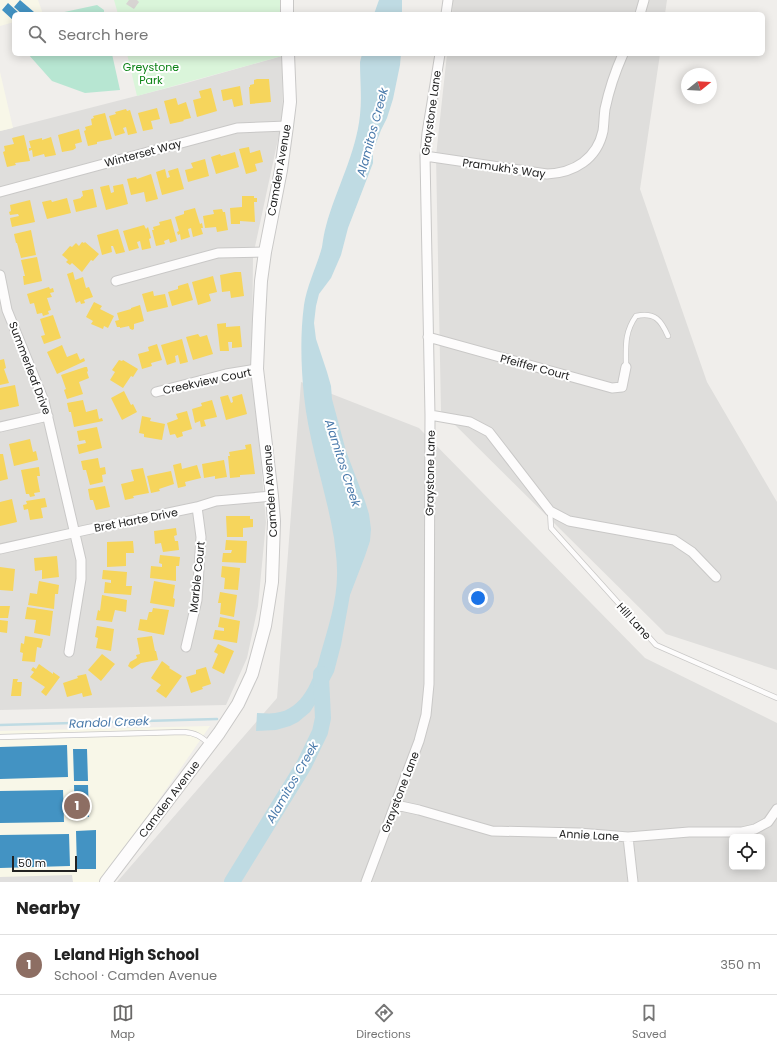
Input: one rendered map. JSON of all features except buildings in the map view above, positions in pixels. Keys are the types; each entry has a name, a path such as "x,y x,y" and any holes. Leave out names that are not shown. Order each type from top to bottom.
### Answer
{"street":[{"path":"287,0 287,12"},
{"path":"446,12 448,0"},
{"path":"641,12 644,0"},
{"name":"Camden Avenue","path":"106,882 210,745 235,708 252,674 265,626 272,582 274,521 258,369 258,320 265,252 281,170 290,102 288,56"},
{"name":"Graystone Lane","path":"366,882 419,741 426,715 429,684 430,415 425,156 427,134 440,56"},
{"name":"Pramukh's Way","path":"425,156 547,174 559,174 579,166 594,151 599,141 610,89 622,56"},
{"name":"Winterset Way","path":"0,192 113,160 237,128 287,126"},
{"path":"116,281 218,253 265,252"},
{"name":"Summerleaf Drive","path":"0,275 4,311 44,401 81,560 81,580 69,652"},
{"name":"Pfeiffer Court","path":"428,337 612,388 622,387 626,367"},
{"name":"Creekview Court","path":"156,392 226,374 258,369"},
{"path":"430,415 470,422 489,432 550,511 569,521 674,540 692,552 716,577"},
{"path":"0,427 48,416"},
{"name":"Bret Harte Drive","path":"0,549 197,507 216,501 272,496"},
{"name":"Marble Court","path":"186,647 197,600 202,537 197,507"},
{"name":"Annie Lane","path":"396,805 492,831 628,837 689,832 742,832 755,829 768,822 777,809"},
{"path":"628,837 633,882"}],"lane":[{"path":"626,367 626,342 629,326 636,316 645,314 653,316 663,325 668,336"},
{"name":"Hill Lane","path":"550,511 551,528 656,645 777,698"},
{"path":"0,737 184,732 200,735 210,745"}],"shaded area":[{"path":"0,0 38,0 42,12 12,12 12,23 0,26"},
{"path":"453,0 667,0 665,12 452,12"},
{"path":"282,56 283,116 253,256 252,359 266,522 258,606 247,658 226,705 0,710 0,131 183,84"},
{"path":"447,56 660,56 640,189 707,382 777,502 777,670 666,634 441,411 436,156"},
{"path":"0,72 13,128 0,131"},
{"path":"301,382 419,428 645,658 777,723 777,882 117,882 277,698"},
{"path":"210,726 102,882 0,882 0,731"},
{"path":"72,875 73,882 0,882 0,877"}],"green space":[{"path":"114,0 280,0 280,12 117,12"},
{"path":"97,5 104,10 104,12 64,12"},
{"path":"30,56 112,56 120,90 85,93 52,81"},
{"name":"Greystone Park","path":"127,56 282,56 137,96"}],"water":[{"path":"379,0 402,0 402,12 375,12"},
{"path":"362,56 401,56 393,99 387,118 373,151 373,163 348,228 341,255 331,278 319,294 314,323 316,339 331,386 332,399 346,451 369,514 371,529 370,541 350,595 341,645 334,672 326,687 310,712 298,722 276,730 256,731 257,713 285,711 300,700 306,692 311,683 317,665 332,613 336,592 337,566 334,538 306,414 301,339 307,290 318,261 330,212 350,158 358,129 361,109 360,62"}],"waterway":[{"name":"Alamitos Creek","path":"232,882 304,765 320,732 323,718 321,674"},
{"name":"Randol Creek","path":"0,725 217,719"}],"place":[{"name":"Leland High School","path":"77,806"}]}
